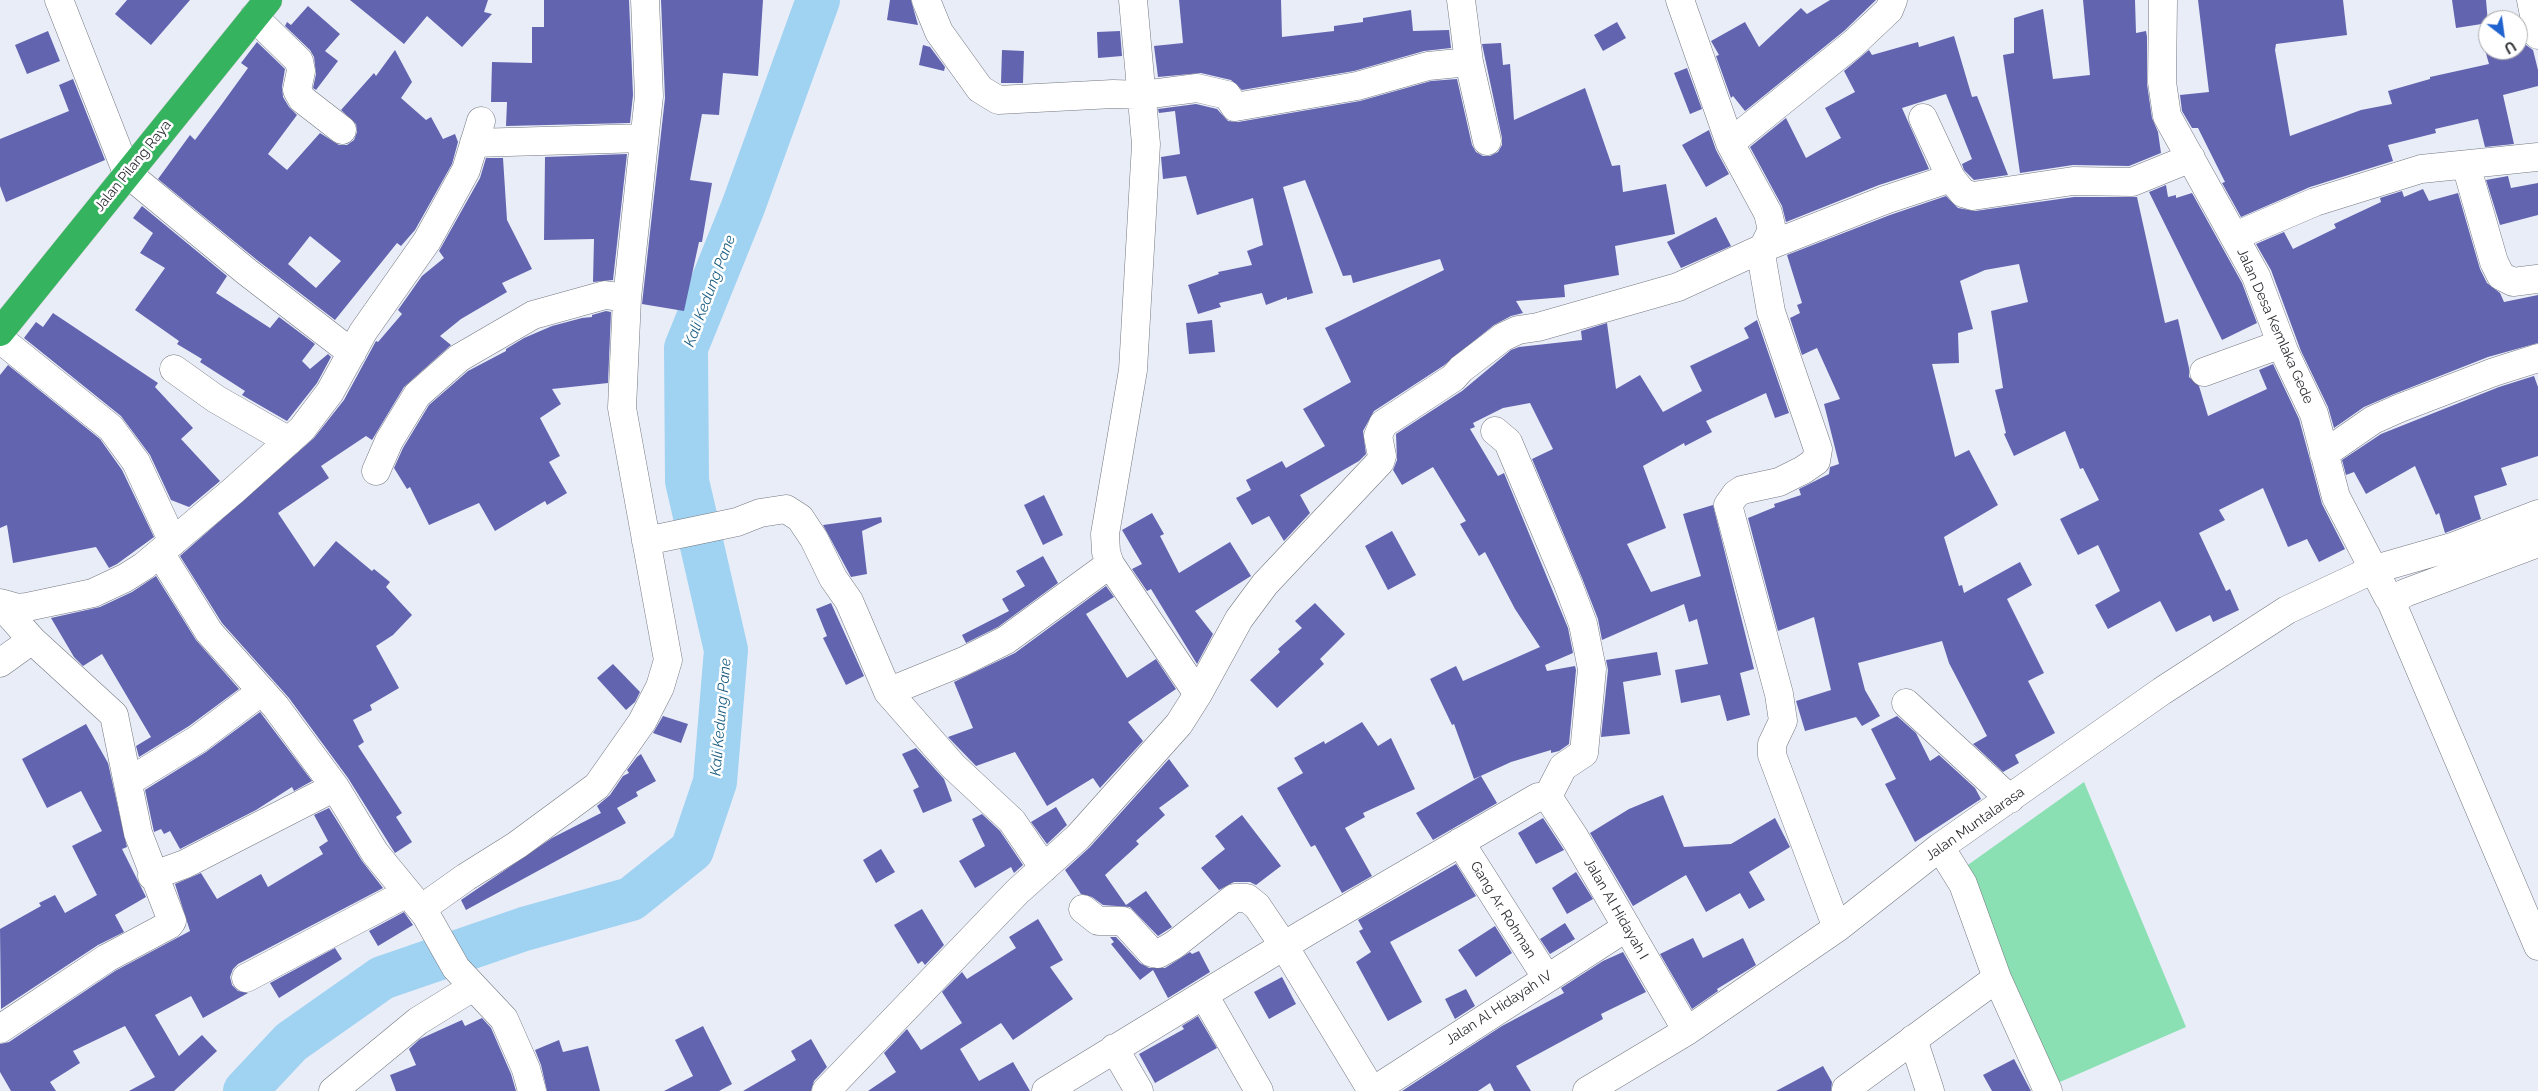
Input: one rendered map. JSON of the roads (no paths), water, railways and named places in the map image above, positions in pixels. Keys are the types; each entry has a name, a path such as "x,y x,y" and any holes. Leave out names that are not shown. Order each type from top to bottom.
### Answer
{"highway":[{"name":"Jalan Pilang Raya","path":"0,332 261,8"}],"street":[{"path":"59,0 127,173 247,272 352,353"},
{"path":"246,978 421,911 466,877 517,846 597,786 642,722 660,687 668,660 622,408 627,298 649,96 645,0"},
{"path":"926,0 932,18 949,46 980,89 998,100 1113,94 1143,95 1197,88 1227,95 1235,107 1357,86 1428,66 1469,62"},
{"path":"1133,0 1146,144 1134,370 1105,534 1106,552 1110,564 1198,694"},
{"path":"1461,0 1469,62 1486,141"},
{"path":"1680,0 1730,143 1768,213 1772,230 1763,248 1762,260 1771,312 1819,455 1816,461 1779,482 1742,490 1728,504 1779,694 1783,721 1771,750 1837,928"},
{"path":"1730,143 1854,43 1889,10 1894,0"},
{"name":"Jalan Desa Kemlaka Gede","path":"2163,0 2162,82 2167,116 2256,276 2281,344 2314,414 2336,497 2381,584 2538,946"},
{"path":"2531,0 2538,35"},
{"path":"261,8 299,61 301,71 298,90 302,99 342,130"},
{"path":"1923,118 1951,178 1963,193 1973,196 2074,181 2132,182 2191,158"},
{"path":"0,603 18,608 27,607 93,593 125,578 166,547 302,429 330,392 363,332 427,241 466,170 477,132 644,138"},
{"path":"2235,236 2316,202 2421,169 2538,157"},
{"path":"2466,165 2494,262 2501,276 2513,282 2537,279"},
{"path":"826,1091 913,999 1044,868 1078,837 1179,724 1198,694 1239,619 1265,584 1380,462 1382,456 1378,436 1383,424 1453,378 1461,368 1503,337 1518,330 1538,327 1678,287 1763,248 1885,200 1951,178"},
{"path":"376,471 389,441 417,395 459,358 533,315 605,296 627,298"},
{"path":"0,339 110,428 136,462 166,547 209,632 262,692 335,787 375,853 421,911 465,977 504,1019 526,1069 532,1091"},
{"path":"2204,372 2281,344"},
{"path":"2324,454 2374,420 2400,408 2494,372 2538,358"},
{"path":"174,369 216,399 290,440"},
{"path":"1046,1091 1284,946 1460,842 1542,797 1563,767 1584,753 1592,669 1583,624 1508,442 1495,431"},
{"path":"646,541 684,535 737,522 760,513 786,509 800,518 814,539 833,578 850,601 888,692 953,766 1012,821 1044,868"},
{"path":"2381,584 2452,547 2538,514"},
{"path":"2381,584 2405,593 2538,542"},
{"path":"888,692 964,661 1006,640 1110,564"},
{"name":"Jalan Muntalarasa","path":"1587,1091 1687,1031 1837,928 1947,857 2010,798 2162,691 2287,610 2381,584"},
{"path":"0,603 32,640 114,716 138,833 152,876 172,921 169,925 108,958 0,1029"},
{"path":"0,663 32,640"},
{"path":"128,782 198,739 262,692"},
{"path":"1906,703 2010,798"},
{"path":"152,876 185,864 335,787"},
{"name":"Jalan Al Hidayah I","path":"1542,797 1575,838 1687,1031"},
{"name":"Gang Ar. Rohman","path":"1460,842 1546,977"},
{"path":"1947,857 1997,978 2048,1091"},
{"path":"1098,918 1123,921 1152,953 1158,954 1174,945 1234,898 1247,898 1257,906 1284,946 1372,1091"},
{"name":"Jalan Al Hidayah IV","path":"1372,1091 1546,977 1627,927"},
{"path":"333,1091 418,1021 465,977"},
{"path":"1846,1089 1997,978"},
{"path":"1204,995 1258,1091"},
{"path":"1913,1039 1930,1091"},
{"path":"1114,1048 1139,1091"}],"waterway":[{"name":"Kali Kedung Pane","path":"245,1091 291,1042 382,978 524,929 631,899 692,850 715,782 726,650 687,481 686,348 743,207 818,0"}]}
